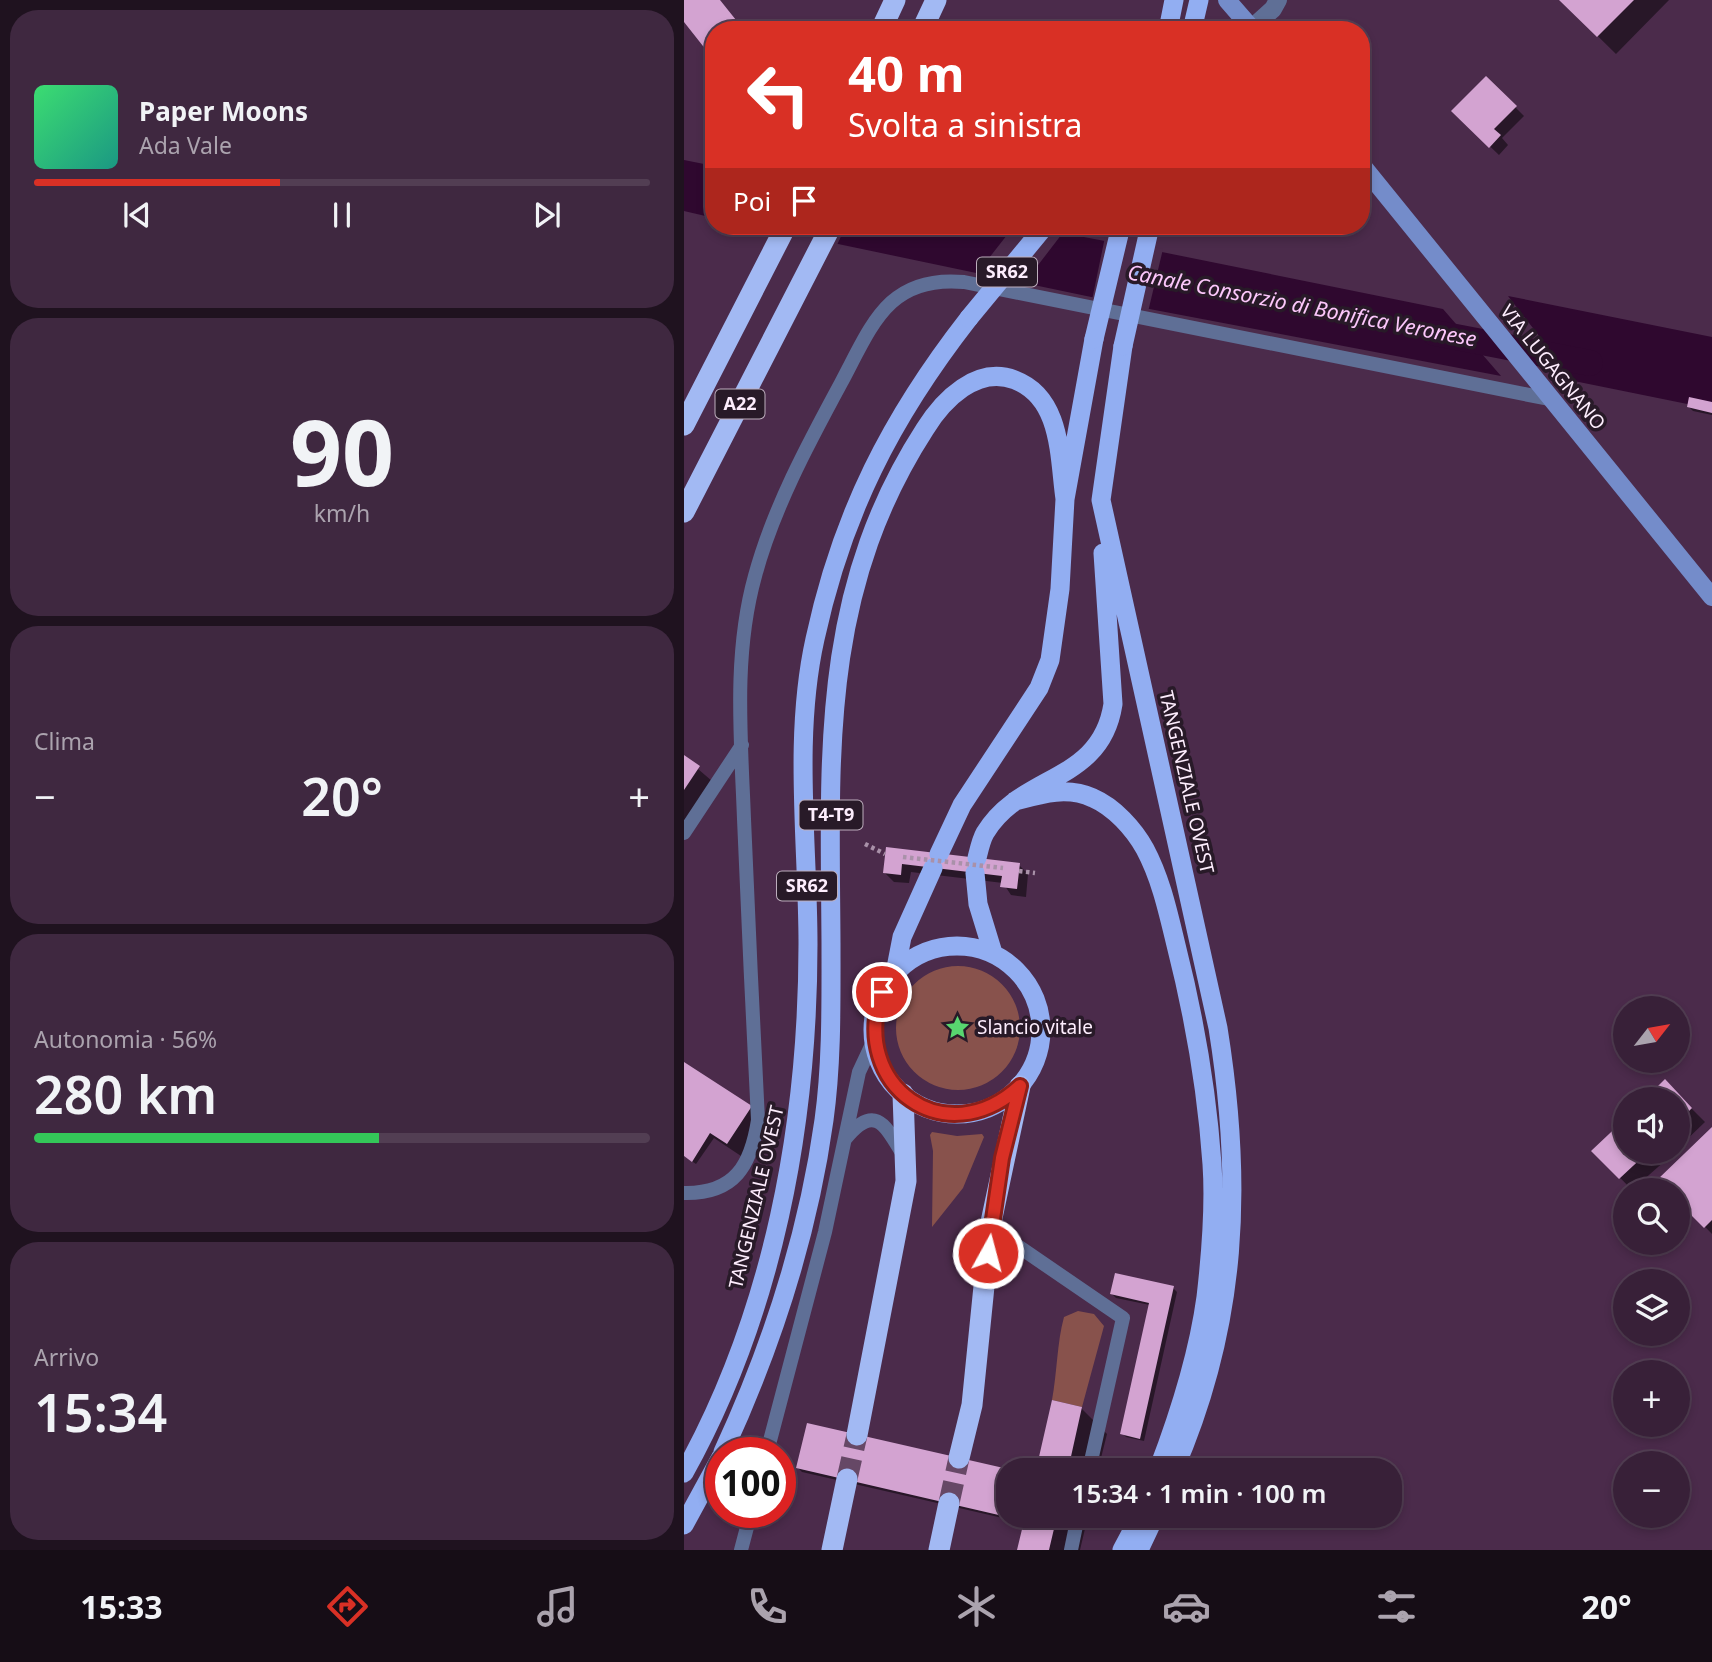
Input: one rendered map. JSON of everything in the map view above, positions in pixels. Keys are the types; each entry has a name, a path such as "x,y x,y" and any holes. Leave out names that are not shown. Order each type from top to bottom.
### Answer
{"highway":[{"path":"885,21 895,0"},
{"path":"926,21 936,0"},
{"path":"1170,21 1174,0"},
{"path":"1194,21 1199,0"},
{"name":"A22","path":"684,425 782,235"},
{"name":"A22","path":"684,512 797,297 826,235"},
{"name":"TANGENZIALE OVEST","path":"684,1474 716,1412 754,1306 788,1176 801,1100 807,1031 808,943 803,770 814,642 831,576 880,450 911,397 969,318 1038,235"},
{"path":"895,973 902,937 962,805 1039,688 1050,660 1060,589 1065,499 1094,339 1119,235"},
{"name":"TANGENZIALE OVEST","path":"1148,235 1123,346 1101,500 1218,1028 1226,1080 1233,1206 1232,1256 1210,1368 1179,1458"},
{"name":"T4-T9","path":"730,1437 746,1403 787,1286 824,1121 831,993 831,737 836,672 860,568 893,486 937,410 951,395 988,377 1008,377 1024,383 1040,396 1050,410 1065,499"},
{"path":"993,953 978,904 976,865 984,834 1015,801 1080,765 1104,738 1111,723 1113,704 1101,500"},
{"path":"1015,801 1050,792 1072,792 1093,798 1128,825 1154,869 1183,972 1197,1041 1212,1166 1211,1229 1205,1298 1195,1350 1175,1427 1163,1458"},
{"path":"959,1458 972,1405 990,1227 1020,1086 1038,1055 1041,1018 1026,982 1011,965 993,953 973,947 951,946 930,950 911,959 895,973 882,992 874,1013 874,1040 877,1057 888,1077 903,1094 936,1112 955,1114 992,1107 1020,1086"},
{"path":"857,1435 897,1234 906,1159 903,1094"},
{"path":"832,1550 847,1479"},
{"path":"684,1525 705,1486"},
{"path":"939,1550 949,1503"},
{"path":"1122,1550 1134,1528"},
{"path":"1139,1550 1149,1528"}],"main road":[{"path":"1227,0 1245,21"},
{"name":"VIA LUGAGNANO","path":"1370,175 1712,597"}],"street":[{"path":"1260,21 1273,9 1277,0"}],"lane":[{"path":"684,1193 711,1189 730,1181 745,1168 754,1148 758,1120 740,655 755,576 791,482 869,330 886,306 915,287 935,279 964,282 1549,394"},
{"path":"684,834 742,746"},
{"path":"771,1437 805,1314 859,1072 874,1040"},
{"path":"845,1139 859,1122 869,1118 876,1120 886,1127 906,1159"},
{"path":"990,1227 1123,1318 1092,1458"},
{"path":"741,1550 747,1528"},
{"path":"1071,1550 1076,1528"}],"path":[{"path":"865,844 885,854"},
{"path":"903,857 1003,868"},
{"path":"1019,871 1035,873"}],"shaded area":[{"path":"958,966 982,971 1002,984 1015,1004 1020,1028 1015,1052 1002,1072 982,1085 958,1090 934,1085 914,1072 901,1052 896,1028 901,1004 914,984 934,971"},
{"path":"932,1132 957,1136 982,1134 984,1137 963,1188 932,1227 933,1151 930,1135"},
{"path":"1078,1311 1094,1314 1104,1326 1082,1407 1052,1400 1064,1317"}],"water":[{"path":"684,160 705,164 705,216 684,211"},
{"path":"795,235 1073,235 1152,250 1443,309 1501,376 1139,307"},
{"path":"1508,296 1712,337 1712,409 1574,381"}],"pier":[{"path":"780,235 842,235 836,247"},
{"path":"1007,235 1061,235 1022,286 975,276"},
{"path":"1105,237 1163,249 1148,312 1092,300"}],"building":[{"path":"684,0 720,0 737,21 705,21 705,49 684,22"},
{"path":"1559,0 1634,0 1597,37"},
{"path":"1486,76 1517,106 1494,129 1501,135 1489,148 1451,111"},
{"path":"1689,397 1712,402 1712,413 1687,407"},
{"path":"684,755 700,766 684,790"},
{"path":"886,847 1020,863 1017,889 1000,887 1002,876 902,864 901,875 883,873"},
{"path":"684,1062 752,1106 727,1144 710,1133 692,1162 684,1156"},
{"path":"1665,1079 1672,1087 1657,1087"},
{"path":"1712,1127 1712,1220 1704,1228 1690,1214 1690,1178 1659,1178 1674,1164 1690,1164 1690,1148"},
{"path":"1613,1130 1613,1164 1635,1164 1618,1178 1591,1151"},
{"path":"1115,1273 1174,1286 1140,1439 1120,1434 1149,1303 1110,1294"},
{"path":"1052,1400 1082,1407 1071,1458 1039,1458"},
{"path":"807,1423 996,1466 996,1514 796,1468"},
{"path":"1022,1528 1054,1528 1049,1550 1017,1550"}],"waterway":[{"name":"Canale Consorzio di Bonifica Veronese","path":"1435,333 1590,363"}],"tunnel":[{"path":"847,1479 857,1435"},
{"path":"949,1503 959,1458"}],"place":[{"name":"Slancio vitale","path":"957,1027"}],"route":[{"path":"882,992 874,1013 873,1035 877,1057 888,1077 903,1094 936,1112 974,1113 992,1107 1009,1097 1020,1086 1002,1158 988,1253"}]}
